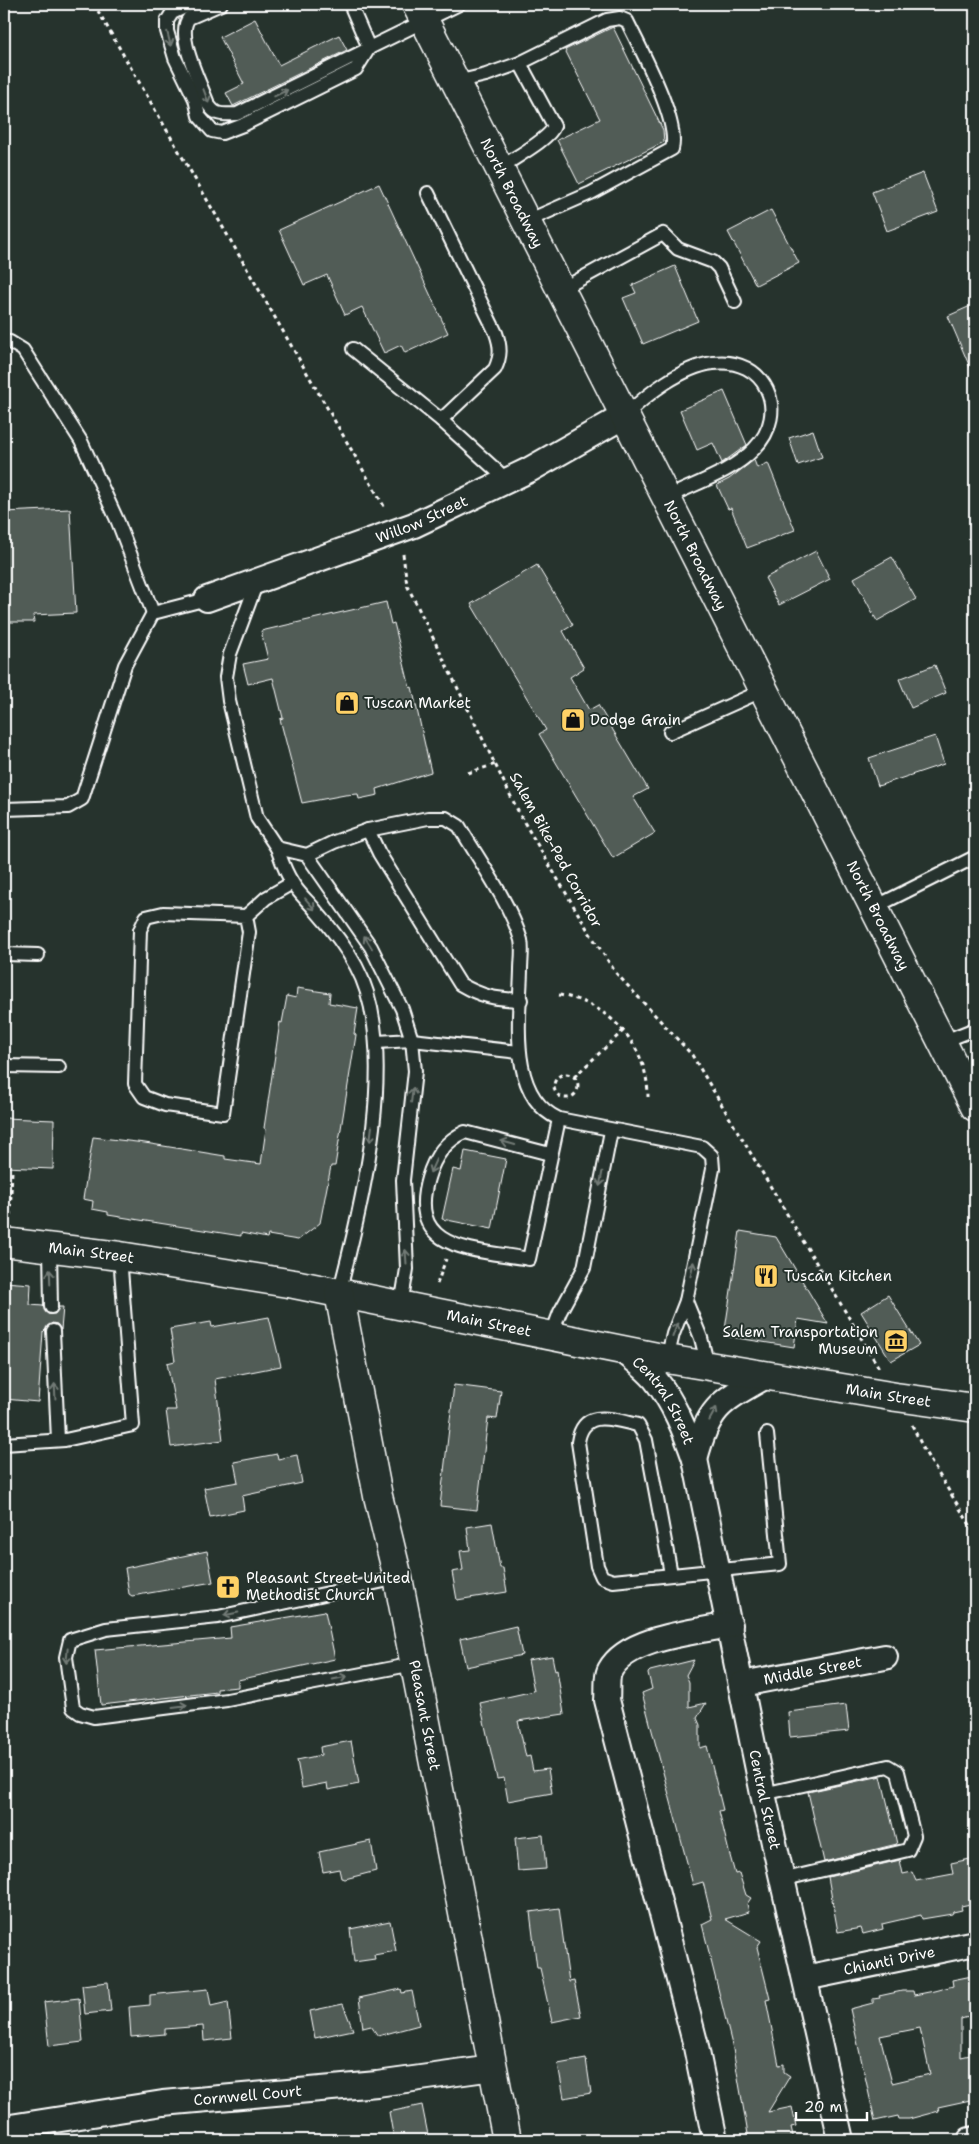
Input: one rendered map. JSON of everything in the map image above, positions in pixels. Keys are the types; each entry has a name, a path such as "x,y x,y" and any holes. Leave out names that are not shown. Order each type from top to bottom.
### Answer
{"main road":[{"name":"North Broadway","path":"420,13 668,497 975,1106"},
{"name":"Main Street","path":"7,1229 50,1247 120,1256 339,1293 667,1360 975,1408"},
{"name":"Pleasant Street","path":"339,1293 374,1477 398,1578 506,2140"}],"street":[{"name":"Willow Street","path":"207,600 395,533 508,481 626,415"},
{"name":"Central Street","path":"623,1350 654,1378 672,1403 685,1428 695,1459 763,1794 841,2140"},
{"name":"Central Street","path":"695,1459 702,1434 718,1406 766,1376"},
{"path":"715,2140 693,2033 607,1700 609,1671 623,1655 642,1644 730,1625"},
{"name":"Middle Street","path":"742,1684 885,1656"},
{"name":"Chianti Drive","path":"805,1978 975,1942"},
{"name":"Cornwell Court","path":"4,2128 163,2103 377,2084 493,2068"},
{"path":"970,2140 975,2139"}],"lane":[{"path":"191,4 172,13 167,21 167,32 175,58 195,99 199,116 212,131 222,133 243,126 356,69 370,48"},
{"path":"221,4 189,18 184,31 186,42 208,104 213,112 220,115 237,114 351,59 420,13 459,4"},
{"path":"350,4 370,48"},
{"path":"456,82 520,64 608,20 620,18 627,21 652,72 673,129 674,141 672,149 591,193 527,221"},
{"path":"500,168 542,139 552,131 554,126 520,64"},
{"path":"428,193 496,333 500,346 500,359 495,369 441,420"},
{"path":"562,289 663,234 678,250 713,262 720,268 735,302"},
{"path":"4,342 10,342 23,350 80,441 118,522 153,613"},
{"path":"354,349 441,420 508,481"},
{"path":"626,415 647,394 697,367 714,363 745,367 756,374 766,385 772,408 770,422 756,447 730,466 668,497"},
{"path":"257,582 230,654 226,677 230,710 257,818 277,848 292,883 338,936 357,967 369,993 375,1017 377,1042 375,1098 369,1156 357,1226 339,1293"},
{"path":"4,809 68,807 82,799 125,665 153,613 207,600"},
{"path":"670,732 764,690"},
{"path":"277,848 307,855 334,842 368,830 428,818 446,818 459,826 516,924 522,943 519,1052 523,1071 537,1104 546,1114 559,1119 611,1131 702,1147 712,1156 713,1169 686,1301 673,1334 667,1360"},
{"path":"368,830 379,854 460,984 476,994 498,999 521,1000"},
{"path":"307,855 371,947 402,1010 412,1040 415,1071 403,1180 407,1269 401,1305"},
{"path":"875,907 975,857"},
{"path":"246,916 249,932 223,1113 165,1105 144,1097 135,1084 140,930 146,918 163,914 246,916 266,898 292,883"},
{"path":"4,954 38,955"},
{"path":"942,1042 975,1029"},
{"path":"377,1042 412,1040 519,1052"},
{"path":"4,1066 59,1067"},
{"path":"550,1154 465,1132 452,1138 442,1148 431,1166 426,1186 424,1210 427,1225 436,1236 451,1244 529,1259 559,1119"},
{"path":"551,1336 560,1312 584,1268 611,1131"},
{"path":"50,1247 52,1306"},
{"path":"4,1444 58,1440 133,1425 120,1256"},
{"path":"686,1301 701,1338 708,1366"},
{"path":"53,1331 58,1440"},
{"path":"671,1574 646,1440 638,1425 600,1418 588,1422 580,1430 578,1442 597,1566 602,1577 613,1581 780,1564 767,1434"},
{"path":"398,1578 218,1617 106,1629 70,1640 66,1656 73,1708 80,1713 94,1717 228,1700 414,1664"},
{"path":"763,1794 888,1766 898,1772 914,1836 908,1850 782,1880"}],"path":[{"path":"94,4 385,508"},
{"name":"Salem Bike-Ped Corridor","path":"403,551 407,585 521,817 588,932 616,973 692,1055 896,1397 925,1452 975,1533"},
{"path":"468,773 496,764"},
{"path":"559,995 574,998 601,1010 624,1030 634,1043 642,1063 648,1085 648,1097"},
{"path":"574,1077 624,1030"},
{"path":"567,1074 574,1077 578,1088 575,1095 564,1098 557,1094 554,1083 559,1077 567,1074"},
{"path":"7,1229 12,1171"},
{"path":"437,1284 447,1258"}],"building":[{"path":"255,19 279,65 339,35 347,50 233,106 226,93 244,84 220,37"},
{"path":"613,27 663,130 664,142 579,184 557,140 600,119 565,50"},
{"path":"923,173 938,212 887,231 872,192"},
{"path":"379,184 448,333 405,353 401,345 384,353 362,307 345,315 327,275 304,285 279,230"},
{"path":"771,210 799,263 756,285 728,232"},
{"path":"675,266 698,321 643,344 623,298 636,293 632,285"},
{"path":"975,304 975,379 948,316"},
{"path":"724,391 747,445 722,463 713,443 697,450 680,410"},
{"path":"813,430 822,457 798,465 789,438"},
{"path":"754,460 757,468 768,463 795,530 747,548 731,508 728,509 717,485 729,479"},
{"path":"70,509 76,613 33,615 34,622 4,622 4,512"},
{"path":"816,551 830,579 779,605 765,578"},
{"path":"892,557 916,599 877,621 854,578"},
{"name":"Dodge Grain","path":"537,565 573,625 563,631 584,668 570,677 589,710 598,705 648,789 633,797 655,833 613,858 539,734 546,730 471,604"},
{"name":"Tuscan Market","path":"386,602 391,624 394,623 410,688 412,687 431,772 377,789 378,795 359,799 358,794 345,795 302,803 280,719 283,718 273,678 248,684 243,664 268,659 261,631"},
{"path":"935,665 946,693 911,708 899,679"},
{"path":"935,736 944,764 878,786 869,758"},
{"path":"297,988 330,993 329,1003 358,1008 354,1034 356,1035 335,1166 331,1166 320,1223 298,1240 268,1235 267,1238 241,1233 241,1236 108,1215 108,1212 92,1209 93,1201 83,1199 93,1137 145,1143 261,1164 266,1129 264,1128 280,1022 282,1023 287,996 296,998"},
{"path":"4,1118 54,1120 53,1169 4,1167"},
{"path":"465,1151 506,1159 492,1229 442,1219 453,1169 461,1171"},
{"name":"Tuscan Kitchen","path":"740,1231 776,1237 828,1324 798,1319 794,1347 724,1336"},
{"path":"4,1282 31,1284 30,1305 43,1306 48,1314 55,1314 59,1307 63,1307 61,1330 57,1324 52,1323 43,1332 38,1402 4,1399"},
{"path":"888,1295 919,1345 891,1361 861,1312"},
{"path":"269,1317 281,1366 215,1379 223,1440 171,1447 166,1410 176,1410 167,1363 175,1361 170,1329 211,1322 212,1327"},
{"path":"454,1385 501,1391 497,1419 488,1418 477,1510 440,1506"},
{"path":"277,1454 278,1459 297,1455 302,1483 242,1496 244,1510 210,1517 204,1488 238,1482 234,1462"},
{"path":"492,1523 500,1568 503,1568 507,1592 457,1600 452,1572 463,1570 460,1551 470,1550 467,1527"},
{"path":"207,1551 213,1582 132,1596 129,1594 125,1568"},
{"path":"325,1611 335,1659 238,1680 238,1687 217,1689 217,1692 101,1705 95,1650 231,1638 230,1627"},
{"path":"516,1626 522,1655 466,1667 460,1639"},
{"path":"552,1656 555,1671 557,1670 564,1714 518,1721 526,1757 530,1756 533,1771 548,1769 552,1793 508,1801 504,1778 497,1779 480,1703 534,1691 528,1660"},
{"path":"694,1660 686,1675 689,1682 689,1707 706,1703 697,1718 700,1725 700,1748 707,1746 723,1810 719,1811 735,1874 739,1873 746,1895 751,1898 747,1904 749,1912 725,1919 761,1941 757,1947 770,1999 766,2000 779,2065 784,2064 784,2072 790,2076 768,2112 792,2107 796,2126 791,2127 794,2140 749,2140 733,2049 702,1924 712,1919 703,1882 693,1885 642,1693 652,1689 648,1673 650,1671"},
{"path":"846,1705 849,1731 790,1737 788,1712"},
{"path":"351,1741 359,1784 328,1790 327,1783 302,1788 297,1760 321,1755 320,1747"},
{"path":"881,1776 897,1844 824,1862 808,1792"},
{"path":"543,1835 546,1869 518,1871 515,1838"},
{"path":"371,1841 376,1871 345,1879 341,1878 339,1869 323,1872 319,1852"},
{"path":"975,1858 975,1903 961,1906 962,1910 952,1914 922,1919 921,1915 882,1924 883,1929 863,1934 861,1928 838,1932 828,1877 900,1860 903,1874 912,1872 916,1881 953,1874 951,1863"},
{"path":"559,1908 569,1982 574,1981 581,2016 552,2022 540,1968 537,1968 530,1912"},
{"path":"390,1921 396,1951 374,1955 375,1959 354,1962 350,1929"},
{"path":"972,1976 975,1994 975,2015 961,2019 961,2057 975,2054 975,2099 938,2107 939,2111 909,2119 899,2119 898,2116 875,2121 850,2009 873,2003 873,1999 880,1998 879,1996 902,1991 913,1991 914,1995 953,1986 952,1980","holes":["920,2028 930,2074 892,2083 880,2036"]},
{"path":"108,1982 111,2011 85,2014 82,1985"},
{"path":"208,1989 211,2006 228,2002 232,2038 204,2041 203,2026 165,2029 165,2034 131,2037 129,2007 150,2005 150,1995"},
{"path":"401,1989 402,1993 412,1991 419,2025 378,2036 371,2026 363,2028 359,1998"},
{"path":"79,1998 83,2042 49,2046 44,2002"},
{"path":"343,2004 353,2030 315,2038 310,2011"},
{"path":"586,2059 591,2093 564,2098 558,2064"},
{"path":"422,2105 429,2140 394,2140 389,2112"}],"place":[{"name":"Tuscan Market","path":"347,703"},
{"name":"Dodge Grain","path":"573,720"},
{"name":"Tuscan Kitchen","path":"766,1276"},
{"name":"Salem Transportation Museum","path":"896,1341"},
{"name":"Pleasant Street United Methodist Church","path":"228,1587"}]}
